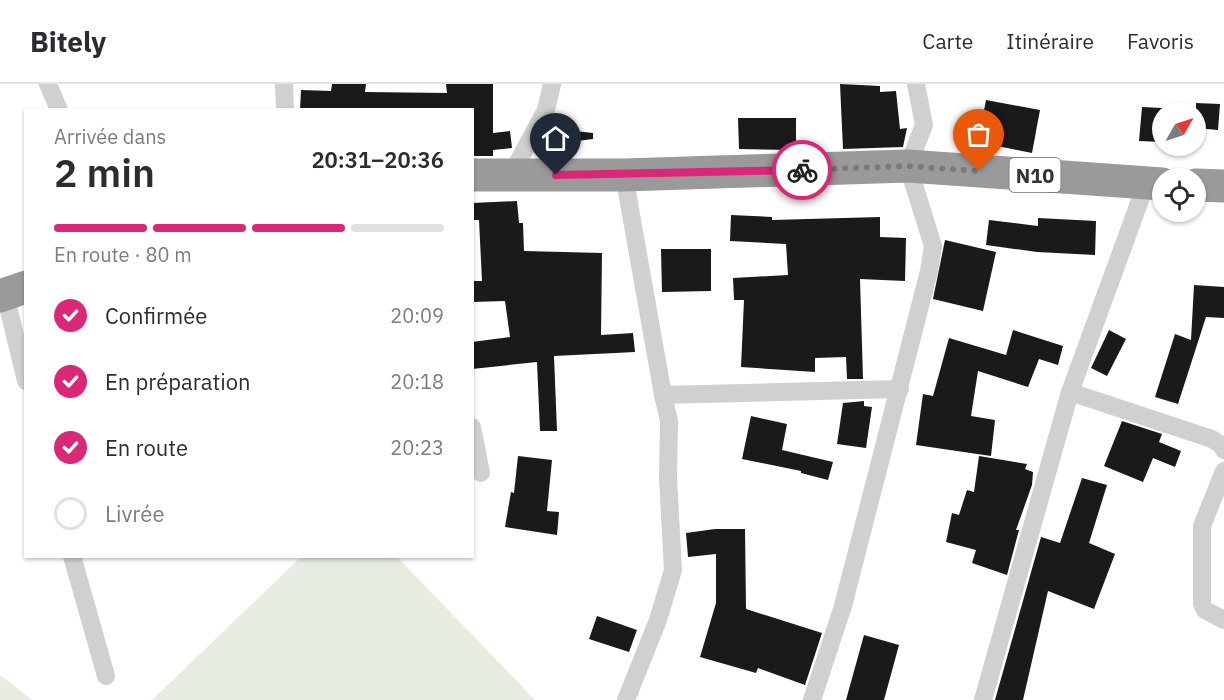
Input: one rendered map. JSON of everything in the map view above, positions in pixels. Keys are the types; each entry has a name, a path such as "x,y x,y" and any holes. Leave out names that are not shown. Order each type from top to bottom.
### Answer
{"highway":[{"name":"N10","path":"474,175 624,175 908,166 1152,184"},
{"path":"1206,185 1224,186"}],"street":[{"path":"48,84 58,108"},
{"path":"511,175 546,110 552,84"},
{"path":"812,700 843,606 900,389 933,246 908,166 924,125 916,84"},
{"path":"285,108 286,85"},
{"path":"624,175 669,421 668,478 673,570 658,620 626,700"},
{"path":"982,700 1070,392 1152,189"},
{"path":"10,293 24,370"},
{"path":"663,395 900,389"},
{"path":"1070,392 1212,439 1224,450"},
{"path":"474,436 481,473"},
{"path":"1224,471 1202,526 1200,538 1202,604 1205,610 1224,620"},
{"path":"73,558 106,676"}],"shaded area":[{"path":"300,558 398,558 535,700 152,700"},
{"path":"0,675 32,700 0,700"}],"building":[{"path":"332,84 366,84 365,92 447,93 446,84 493,84 493,133 510,131 512,148 493,150 493,156 474,156 474,108 300,108 301,90 331,91"},
{"path":"840,84 880,86 880,92 896,91 900,129 907,128 903,147 843,149"},
{"path":"986,100 1040,110 1032,153 978,142"},
{"path":"1206,103 1220,104 1218,130 1206,129"},
{"path":"1142,107 1152,108 1152,142 1139,141"},
{"path":"738,118 796,118 796,150 739,149"},
{"path":"549,128 593,133 593,139 546,145 545,136"},
{"path":"517,201 519,223 523,223 524,251 602,253 601,335 633,333 635,352 554,356 557,431 540,431 537,362 474,369 474,342 510,337 505,301 474,302 474,281 482,281 479,220 474,220 474,203"},
{"path":"731,215 772,217 772,220 880,217 880,237 906,238 905,281 860,279 863,379 847,379 846,357 815,358 815,372 741,367 744,300 734,300 733,278 788,275 786,244 730,241"},
{"path":"1038,218 1096,221 1095,255 1037,252 986,245 989,220 1038,226"},
{"path":"945,240 996,252 983,311 933,299"},
{"path":"661,249 711,249 711,291 662,292"},
{"path":"1194,285 1224,287 1224,318 1206,317 1178,404 1155,397 1175,334 1191,340"},
{"path":"1013,330 1063,346 1058,365 1039,359 1028,387 978,371 971,416 995,420 991,456 916,445 923,394 933,396 949,338 1006,355"},
{"path":"1109,330 1126,339 1107,376 1091,368"},
{"path":"864,401 864,406 872,407 866,448 837,444 843,403"},
{"path":"751,416 787,424 782,450 833,462 828,480 801,473 801,471 742,459"},
{"path":"1122,421 1162,434 1159,442 1181,451 1175,467 1153,458 1143,482 1104,466"},
{"path":"518,456 552,460 547,511 559,512 557,535 505,527 511,492 514,493"},
{"path":"979,456 1027,464 1025,469 1033,472 1032,485 1016,530 1019,530 1007,575 972,563 976,550 946,542 952,513 959,515 967,490 974,492"},
{"path":"1082,478 1107,485 1089,543 1115,554 1094,609 1048,591 1023,700 995,700 1041,537 1060,543"},
{"path":"715,529 745,529 746,609 822,633 805,685 758,668 756,673 700,657 716,603 716,554 688,557 686,533"},
{"path":"597,616 637,630 629,652 589,639"},
{"path":"864,635 899,645 884,700 846,700"}],"way so far":[{"path":"802,170 908,166 979,171"}],"route":[{"path":"556,175 802,170"}]}
